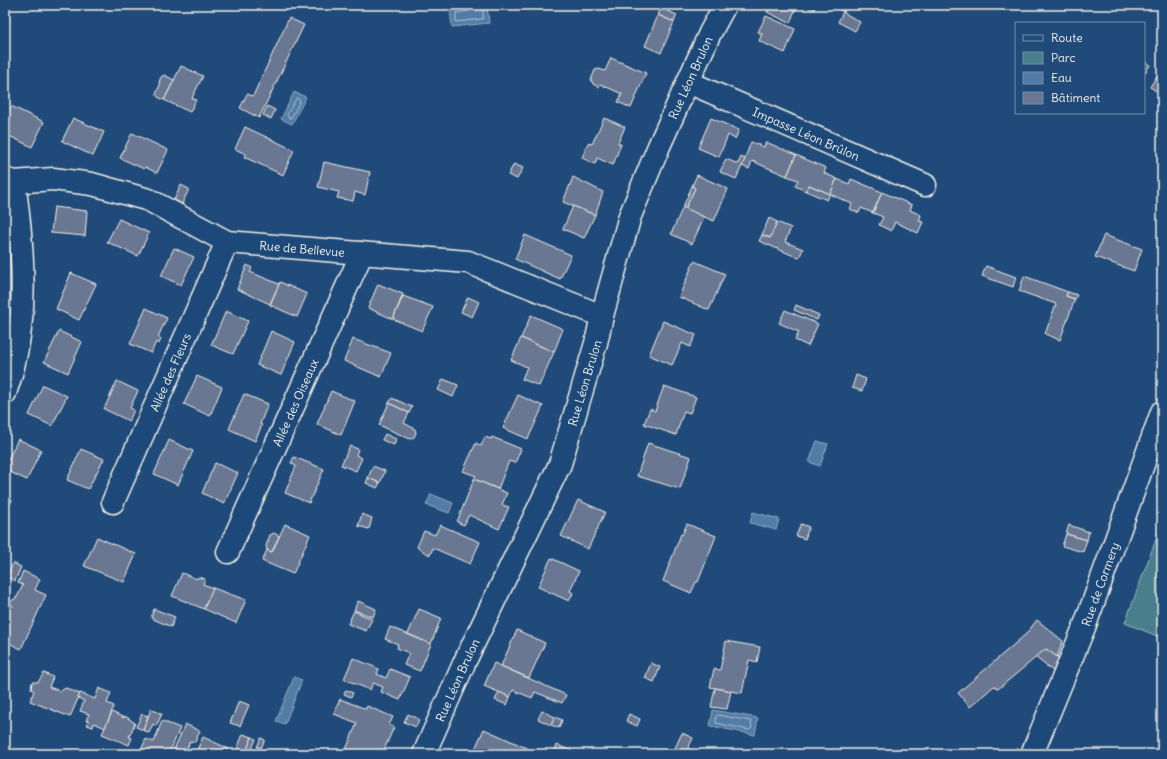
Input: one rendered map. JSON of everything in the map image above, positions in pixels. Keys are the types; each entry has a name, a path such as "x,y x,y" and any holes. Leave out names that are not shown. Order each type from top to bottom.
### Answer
{"street":[{"name":"Rue Léon Brulon","path":"424,754 466,659 560,464 596,343 630,216 710,33 725,5"},
{"name":"Impasse Léon Brûlon","path":"688,82 925,185"},
{"name":"Rue de Bellevue","path":"10,180 53,179 84,183 149,200 227,242 468,262 602,316"},
{"path":"5,393 20,342 23,298 23,260 10,180"},
{"name":"Allée des Fleurs","path":"113,502 227,242"},
{"name":"Allée des Oiseaux","path":"228,552 362,253"},
{"name":"Rue de Cormery","path":"1032,754 1085,625 1162,412"}],"green space":[{"path":"1162,523 1162,638 1125,623"}],"water":[{"path":"487,5 489,23 452,27 450,9"},
{"path":"294,92 306,97 292,124 281,119"},
{"path":"817,441 828,444 820,466 809,462"},
{"path":"431,494 453,503 449,513 426,505"},
{"path":"753,512 779,519 776,530 750,523"},
{"path":"294,677 302,680 285,724 276,721"},
{"path":"713,710 758,718 755,735 710,726"}],"building":[{"path":"770,5 797,5 790,23 767,12"},
{"path":"802,5 816,5 814,10"},
{"path":"831,5 847,5 844,12"},
{"path":"661,8 677,15 674,22 658,15"},
{"path":"843,12 860,22 855,31 838,22"},
{"path":"658,15 674,22 661,53 645,46"},
{"path":"766,16 795,29 785,53 759,41 762,34 758,32"},
{"path":"289,18 304,25 259,118 240,108 247,94 253,96"},
{"path":"611,58 646,73 631,108 618,102 622,94 600,84 599,87 593,84 591,80 595,70 599,69 605,71"},
{"path":"1145,62 1150,65 1145,72"},
{"path":"181,66 203,76 192,98 196,100 190,112 164,100"},
{"path":"1160,71 1162,72 1162,95 1150,87"},
{"path":"164,75 174,80 164,100 156,94 160,85 159,82 161,77"},
{"path":"11,106 44,122 32,147 5,134 5,118"},
{"path":"267,106 275,110 271,119 263,115"},
{"path":"73,118 104,132 93,156 62,141"},
{"path":"604,118 625,127 618,143 621,144 613,165 597,158 595,164 582,158 588,143 592,144"},
{"path":"711,118 739,130 735,139 728,135 719,157 698,148"},
{"path":"245,127 294,150 283,175 244,157 246,154 235,149"},
{"path":"132,133 168,150 157,173 120,158"},
{"path":"751,142 764,147 766,142 796,155 787,176 752,161 749,169 742,166"},
{"path":"796,155 826,168 824,173 837,179 830,194 809,185 806,191 795,186 798,180 787,176"},
{"path":"741,157 745,159 736,179 720,172 726,159 738,164"},
{"path":"324,162 370,172 365,195 355,192 353,201 337,198 339,192 318,187"},
{"path":"514,164 523,168 517,179 508,175"},
{"path":"697,175 728,189 714,221 685,209 695,188 692,186"},
{"path":"573,177 603,192 595,215 563,202"},
{"path":"837,179 849,184 851,179 882,192 873,213 861,208 859,213 850,209 852,204 830,194"},
{"path":"181,185 189,189 182,204 174,200"},
{"path":"809,185 830,194 827,200 806,191"},
{"path":"692,186 695,188 685,209 683,207"},
{"path":"882,192 912,205 910,210 921,215 919,221 923,222 918,233 895,222 891,231 879,225 883,217 873,213"},
{"path":"573,206 595,215 584,238 563,229"},
{"path":"54,207 87,211 85,236 51,233"},
{"path":"683,207 704,217 692,244 671,234"},
{"path":"769,218 777,222 770,238 762,235"},
{"path":"119,219 149,233 138,256 107,242"},
{"path":"777,222 791,228 785,242 803,249 799,258 759,241 762,235 770,238"},
{"path":"525,235 571,255 560,279 515,259"},
{"path":"1104,235 1142,249 1134,271 1095,257"},
{"path":"174,248 194,257 181,285 161,276"},
{"path":"694,261 725,274 709,310 679,297"},
{"path":"247,265 252,268 250,272 279,284 270,304 237,289"},
{"path":"986,266 1016,277 1013,287 982,276"},
{"path":"71,273 96,284 79,320 56,309"},
{"path":"1024,276 1068,292 1066,296 1075,299 1060,340 1045,334 1056,304 1019,291"},
{"path":"280,282 307,294 297,317 270,305"},
{"path":"378,284 403,294 393,319 368,308"},
{"path":"1068,292 1077,295 1075,299 1066,296"},
{"path":"403,296 433,307 422,331 393,319"},
{"path":"468,297 479,302 472,317 461,312"},
{"path":"796,305 819,315 817,320 794,310"},
{"path":"146,308 167,318 158,337 161,339 159,344 156,342 151,353 130,344"},
{"path":"785,310 818,324 808,346 795,340 799,332 779,323"},
{"path":"226,311 248,321 233,354 211,345"},
{"path":"531,315 563,329 554,352 521,338"},
{"path":"663,321 696,335 690,347 682,343 672,365 649,355"},
{"path":"59,331 82,342 68,373 44,362"},
{"path":"271,331 295,342 281,375 257,365"},
{"path":"521,338 554,352 539,386 522,379 527,367 511,360"},
{"path":"353,339 391,353 381,377 344,361"},
{"path":"856,375 866,379 862,391 852,388"},
{"path":"197,376 222,387 210,416 184,404"},
{"path":"443,379 458,385 453,397 438,390"},
{"path":"117,381 138,391 130,408 134,410 129,421 104,409"},
{"path":"43,385 67,396 52,426 29,415"},
{"path":"664,386 696,397 690,413 684,411 676,435 644,424 650,409 655,411"},
{"path":"331,391 355,401 341,435 317,424"},
{"path":"244,394 268,404 260,424 262,425 255,441 229,429"},
{"path":"518,395 543,406 528,439 503,428"},
{"path":"392,398 412,407 409,413 389,403"},
{"path":"389,403 409,413 404,423 415,429 416,433 414,437 410,439 379,425"},
{"path":"385,434 396,439 394,445 382,440"},
{"path":"485,437 491,439 492,437 521,449 515,463 509,461 498,489 474,479 476,476 463,471 476,443 481,446"},
{"path":"18,439 41,450 27,480 5,470 5,466"},
{"path":"169,440 193,451 178,485 154,474"},
{"path":"648,443 691,457 680,489 637,476"},
{"path":"350,446 358,449 356,455 362,458 356,471 341,465"},
{"path":"81,449 104,459 88,489 67,480"},
{"path":"294,457 324,469 309,503 285,493 296,466 291,463"},
{"path":"215,463 238,473 224,504 202,493"},
{"path":"373,466 385,471 380,483 368,478"},
{"path":"368,478 380,483 377,488 366,483"},
{"path":"474,479 507,493 502,505 509,507 499,529 469,515 464,525 457,522"},
{"path":"5,497 12,500 5,516"},
{"path":"578,500 605,512 588,549 561,536"},
{"path":"362,514 372,518 369,529 358,526"},
{"path":"285,524 310,535 293,574 262,561 267,550 272,552"},
{"path":"687,524 716,536 698,582 696,582 691,593 663,581 681,534 682,535"},
{"path":"801,524 809,527 805,539 796,536"},
{"path":"440,525 480,542 470,564 433,548 430,555 417,547 424,531 435,535"},
{"path":"1069,525 1089,532 1087,540 1066,534"},
{"path":"274,533 279,536 272,552 267,550 266,546 270,535"},
{"path":"1066,534 1087,540 1083,552 1062,546"},
{"path":"97,537 136,554 124,582 84,566"},
{"path":"551,558 579,571 570,591 573,593 569,601 538,587"},
{"path":"13,563 21,567 15,581 7,577"},
{"path":"23,571 40,579 35,590 46,595 21,649 5,641 5,624 9,615 6,611 13,606 10,602 17,597 23,585 18,583"},
{"path":"182,573 197,579 198,577 205,579 203,584 213,588 204,609 172,596"},
{"path":"213,588 246,600 236,623 204,609"},
{"path":"358,601 376,609 373,617 354,610"},
{"path":"154,609 175,617 171,627 151,618"},
{"path":"419,609 441,618 431,644 408,634"},
{"path":"354,611 372,619 366,631 348,624"},
{"path":"1037,620 1063,641 1057,657 1046,649 998,689 994,686 970,707 958,693 1026,634"},
{"path":"390,627 431,644 420,671 404,665 409,653 397,648 398,644 385,639"},
{"path":"517,630 545,643 529,678 501,666"},
{"path":"726,641 760,647 757,662 749,660 742,693 710,687 714,669 720,670"},
{"path":"1046,649 1060,659 1054,672 1035,657"},
{"path":"353,658 379,669 377,674 386,678 390,669 410,677 400,700 381,692 383,687 373,683 370,690 344,679"},
{"path":"494,663 566,695 562,703 535,692 532,698 513,690 510,697 484,686"},
{"path":"651,663 660,667 654,682 645,678"},
{"path":"44,673 53,677 49,687 60,691 66,688 80,694 70,717 30,701 34,691 31,689 32,682 38,682"},
{"path":"99,688 111,693 107,703 114,706 105,728 94,723 93,727 87,725 89,721 86,720 89,714 80,711 84,701 78,698 80,693 95,699"},
{"path":"715,688 731,691 727,709 711,707"},
{"path":"346,690 353,693 351,697 344,694"},
{"path":"499,692 510,697 507,705 495,700"},
{"path":"340,699 366,709 367,706 393,717 389,725 394,727 381,754 344,754 357,723 334,714"},
{"path":"239,701 249,705 240,726 230,723"},
{"path":"151,709 162,714 156,726 153,724 149,733 143,730"},
{"path":"542,711 555,717 551,725 538,719"},
{"path":"112,712 124,718 125,716 135,723 129,737 132,738 129,745 102,734"},
{"path":"142,714 148,716 143,730 136,727"},
{"path":"408,714 419,719 416,727 404,722"},
{"path":"629,714 640,719 637,726 626,721"},
{"path":"555,717 562,720 559,728 551,725"},
{"path":"162,721 180,728 169,754 149,754 141,750 146,739 154,742"},
{"path":"185,724 200,731 195,742 190,741 185,754 172,754"},
{"path":"484,729 529,749 526,754 480,754 474,751"},
{"path":"682,733 693,738 686,753 675,748"},
{"path":"243,734 252,737 246,752 237,749"},
{"path":"203,737 229,749 227,754 195,754"},
{"path":"252,737 256,739 250,754 246,752"},
{"path":"261,738 265,740 261,748 257,747"},
{"path":"557,745 574,752 573,754 553,754"}]}
